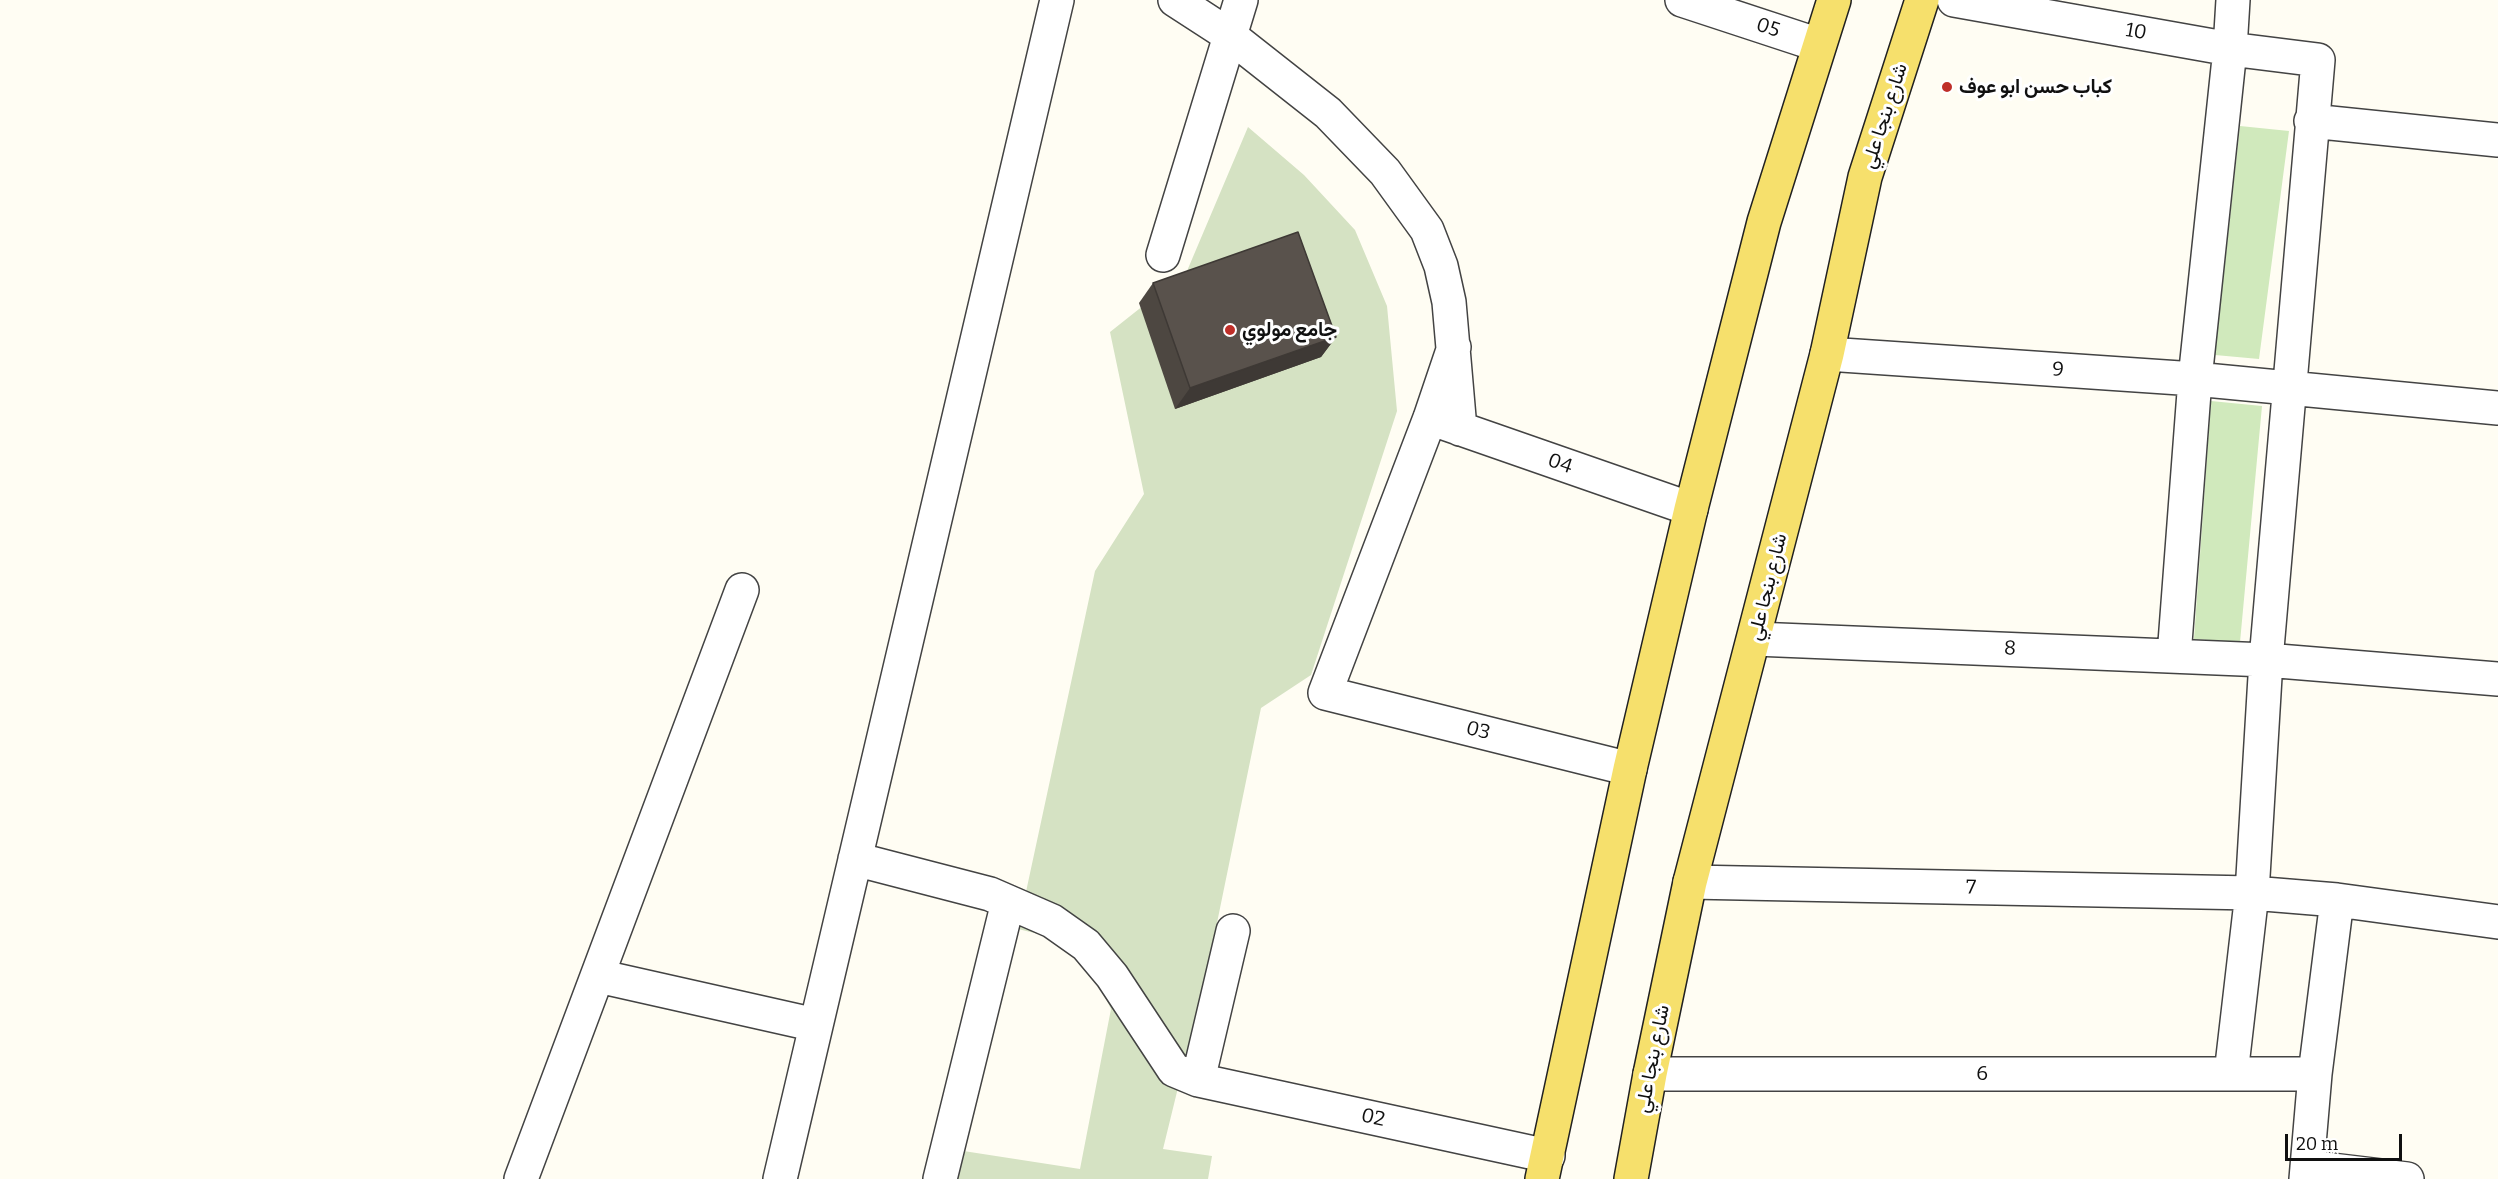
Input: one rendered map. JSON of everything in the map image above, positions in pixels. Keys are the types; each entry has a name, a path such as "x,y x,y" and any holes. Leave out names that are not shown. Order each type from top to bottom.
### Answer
{"main road":[{"path":"1545,1167 1630,769 1691,509 1764,222 1834,0"},
{"name":"شارع بنجا علي","path":"1630,1179 1690,882 1755,639 1827,354 1865,177 1922,0"}],"street":[{"path":"780,1179 1057,0"},
{"path":"1174,0 1229,34 1328,113 1385,172 1427,230 1441,266 1449,302 1454,347 1445,424"},
{"path":"1163,255 1241,0"},
{"name":"05","path":"1682,0 1819,45"},
{"name":"10","path":"1954,0 2230,49 2318,60 2312,121"},
{"path":"2174,656 2195,379 2230,49 2233,0"},
{"path":"2231,1074 2252,893 2266,660 2312,121 2498,140"},
{"name":"9","path":"1827,354 2195,379 2289,390 2498,408"},
{"name":"04","path":"1445,424 1691,509"},
{"name":"03","path":"1445,424 1325,693 1630,769"},
{"path":"521,1179 742,590"},
{"name":"8","path":"1755,639 2266,660 2498,679"},
{"name":"02","path":"855,859 990,894 1052,921 1086,945 1112,976 1174,1070 1198,1080 1545,1167"},
{"name":"7","path":"1690,882 2252,893 2337,900 2498,922"},
{"path":"2337,900 2315,1074 2306,1173 2407,1179"},
{"path":"940,1179 1008,902"},
{"path":"1198,1080 1233,931"},
{"path":"597,976 816,1025"},
{"name":"6","path":"1650,1074 2315,1074"}],"green space":[{"path":"2240,126 2289,131 2259,359 2215,355"},
{"path":"1248,127 1304,175 1355,230 1387,306 1397,411 1311,675 1261,708 1210,957 1163,1149 1212,1156 1208,1179 952,1179 957,1150 1080,1169 1111,1009 1089,965 1051,937 1018,929 1095,571 1144,494 1110,332 1187,271"},
{"path":"2211,401 2262,406 2240,642 2194,639"}],"building":[{"name":"جامع مولوي","path":"1298,232 1336,337 1190,388 1153,283"}],"place":[{"name":"كباب حسن ابو عوف","path":"1947,87"},
{"name":"جامع مولوي","path":"1230,330"}]}
